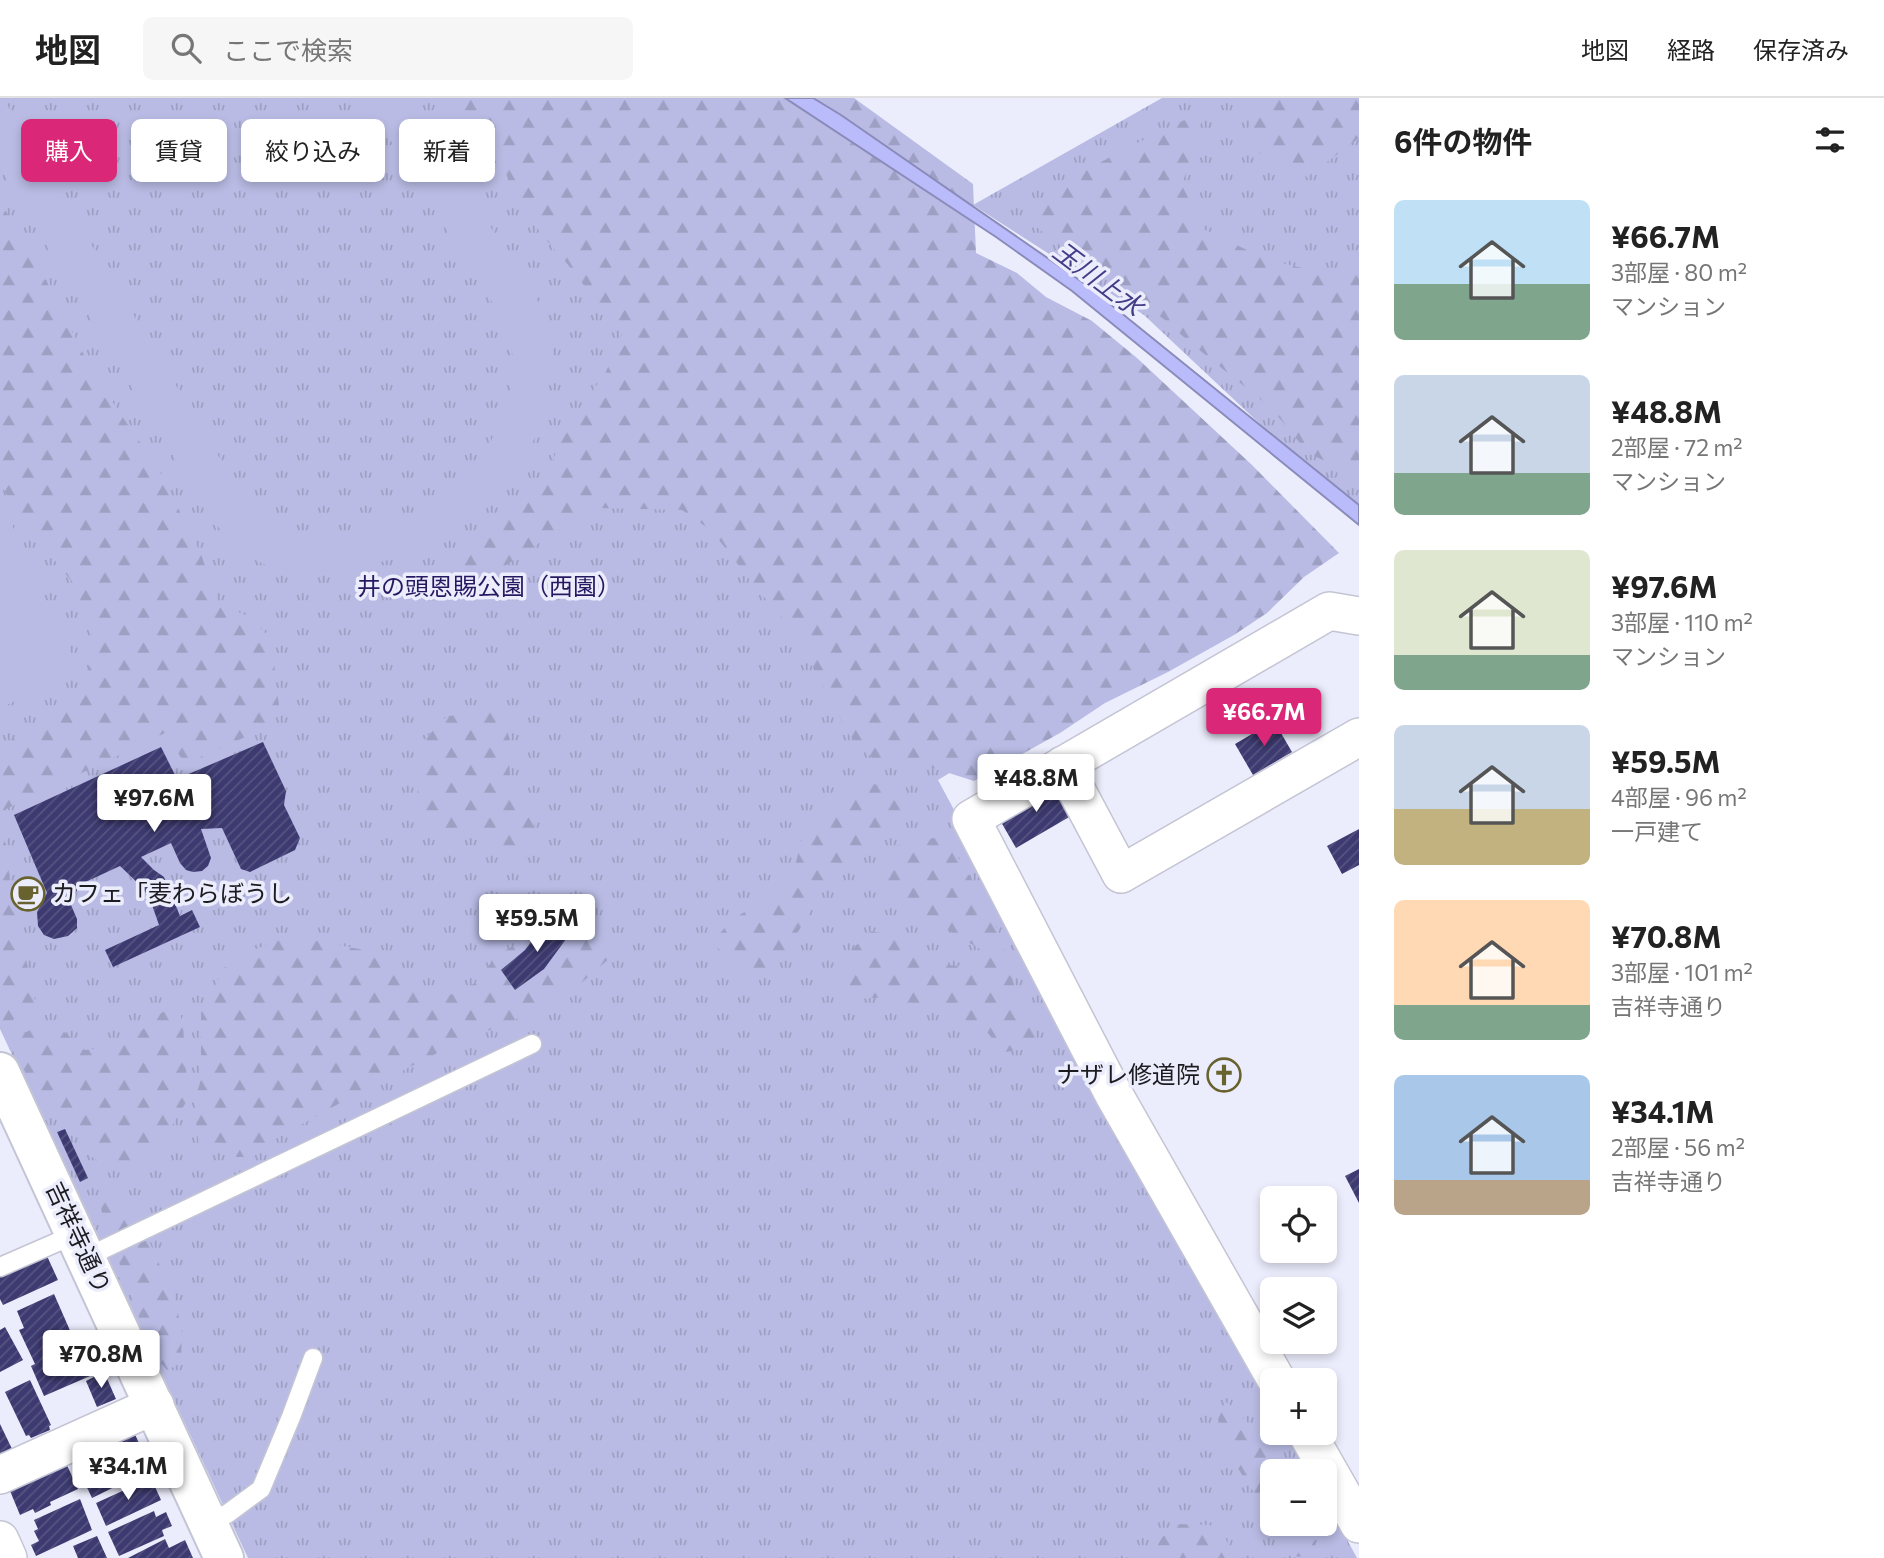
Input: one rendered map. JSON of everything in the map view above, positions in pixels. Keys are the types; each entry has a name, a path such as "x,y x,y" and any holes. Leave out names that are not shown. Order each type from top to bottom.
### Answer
{"main road":[{"name":"吉祥寺通り","path":"0,1072 224,1558"}],"street":[{"path":"1271,1368 1113,1093 971,819 1329,611 1359,616"},
{"path":"1063,765 1122,874 1359,737"},
{"path":"0,1475 155,1405"},
{"path":"1314,1445 1359,1524"},
{"path":"0,1540 8,1558"}],"lane":[{"path":"0,1267 81,1246 532,1044"},
{"path":"208,1521 227,1514 261,1489 313,1358"}],"green space":[{"name":"井の頭恩賜公園（西園）","path":"0,98 652,98 1286,567 938,780 1260,1379 1260,1445 1295,1445 1303,1459 1260,1459 1260,1536 1337,1536 1337,1521 1357,1558 248,1558 0,1029"},
{"path":"0,98 3,98 21,128 21,182 54,182 237,487 264,521 299,533 339,533 410,514 461,479 491,441 509,402 513,357 504,321 417,182 462,182 540,305 552,354 547,411 524,461 488,507 426,550 343,572 271,568 234,549 205,508 0,168"},
{"path":"364,98 409,98 422,119 399,119 399,154 385,131 385,119 377,119"},
{"path":"450,98 854,98 973,184 976,253 1017,273 1046,297 1092,321 1137,358 1252,465 1339,553 1304,577 1267,613 1234,635 1105,703 1060,733 974,781 930,767 873,759 849,735 792,629 712,531 682,510 597,508 476,583 445,583 453,563 539,491 570,421 605,374 622,334 541,234 502,167 495,161 495,119 462,119"},
{"path":"1162,98 1359,98 1359,517 1144,315 973,205"},
{"path":"1258,98 1359,98 1359,138 1307,177 1255,151 1247,132"},
{"path":"1205,110 1182,185 1203,229 1268,260 1312,270 1359,268 1359,475 1309,454 1271,408 1165,320 1035,226 1059,186 1117,153"},
{"path":"0,201 44,277 84,355 159,470 201,554 217,602 247,616 274,641 275,680 280,711 268,727 185,764 165,733 0,812 0,746 23,733 78,690 97,650 76,587 14,509 0,482"},
{"path":"0,499 79,672 0,708"},
{"path":"486,704 508,731 510,782 537,814 525,859 497,843 470,835 443,839 428,822 417,796 424,740 445,718"},
{"path":"871,784 904,786 901,825 883,840 838,866 784,955 768,976 736,966 713,942 731,920 790,885 803,835 823,819 839,798"},
{"path":"0,820 11,889 37,1010 3,1023 0,1019"},
{"path":"944,836 992,915 1006,954 1018,1001 1036,1032 1038,1047 1005,1052 985,1030 953,1014 888,997 857,999 840,982 844,960 868,931 901,936 932,964 973,967 982,950 915,908 882,876 894,846"},
{"path":"561,931 619,950 578,986 519,1018 449,1047 349,1098 243,1157 232,1157 199,1146 195,1099 201,1079 201,1013 224,968 248,952 290,936 380,953 431,998 453,994 475,983 497,955 537,932"},
{"path":"178,1006 183,1025 188,1099 155,1154 141,1163 126,1167 106,1166 92,1157 71,1125 53,1116 38,1101 25,1071 8,1043 35,1027 56,1025 85,1050 103,1048 142,1030 161,1013"},
{"path":"115,1196 132,1209 174,1298 182,1329 181,1363 167,1370 157,1359 142,1329 129,1282 107,1240 100,1202"},
{"path":"1226,1402 1260,1434 1260,1445 1269,1445 1279,1459 1260,1459 1260,1501 1222,1445 1218,1419"},
{"path":"1175,1524 1210,1525 1226,1540 1235,1558 1154,1558 1152,1548"},
{"path":"1285,1536 1314,1536 1316,1552 1303,1556 1290,1555"}],"shaded area":[{"path":"785,98 813,98 841,115 1088,286 1359,505 1359,525 1072,291 996,237"}],"building":[{"path":"1274,721 1292,752 1253,775 1235,744"},
{"path":"263,742 286,791 284,805 300,838 295,850 250,872 241,869 222,828 201,829 211,858 202,871 186,870 171,843 141,857 164,877 180,916 192,910 200,927 113,967 105,950 159,925 142,887 120,866 79,885 71,905 77,919 77,928 68,936 54,939 44,935 38,926 37,912 47,893 14,815 161,747 177,779"},
{"path":"1057,781 1076,813 1016,848 997,815"},
{"path":"1359,829 1359,865 1342,874 1327,846"},
{"path":"549,918 572,931 544,969 515,990 501,970 525,950"},
{"path":"65,1129 88,1178 80,1182 57,1132"},
{"path":"1359,1169 1359,1203 1345,1176"},
{"path":"47,1256 58,1280 3,1305 0,1299 0,1277"},
{"path":"54,1294 90,1376 44,1396 31,1366 35,1364 19,1330 24,1328 17,1311"},
{"path":"5,1327 23,1360 0,1372 0,1330"},
{"path":"104,1372 116,1399 97,1407 86,1381"},
{"path":"30,1380 51,1425 50,1430 31,1438 26,1436 5,1392"},
{"path":"0,1424 14,1453 0,1460"},
{"path":"132,1428 151,1469 92,1498 72,1456"},
{"path":"65,1461 78,1489 50,1502 51,1505 35,1513 33,1509 20,1515 8,1486"},
{"path":"151,1478 161,1500 106,1526 96,1503"},
{"path":"80,1499 92,1530 36,1556 31,1545 39,1541 34,1531 38,1529 34,1520"},
{"path":"154,1511 156,1517 166,1512 172,1526 162,1530 164,1536 119,1556 108,1532"},
{"path":"97,1536 107,1558 78,1558 73,1546"},
{"path":"165,1539 169,1548 185,1540 193,1558 128,1558"}],"place":[{"name":"カフェ「麦わらぼうし","path":"28,894"},
{"name":"ナザレ修道院","path":"1224,1075"}],"water label":[{"name":"玉川上水","path":"1098,279"}]}
